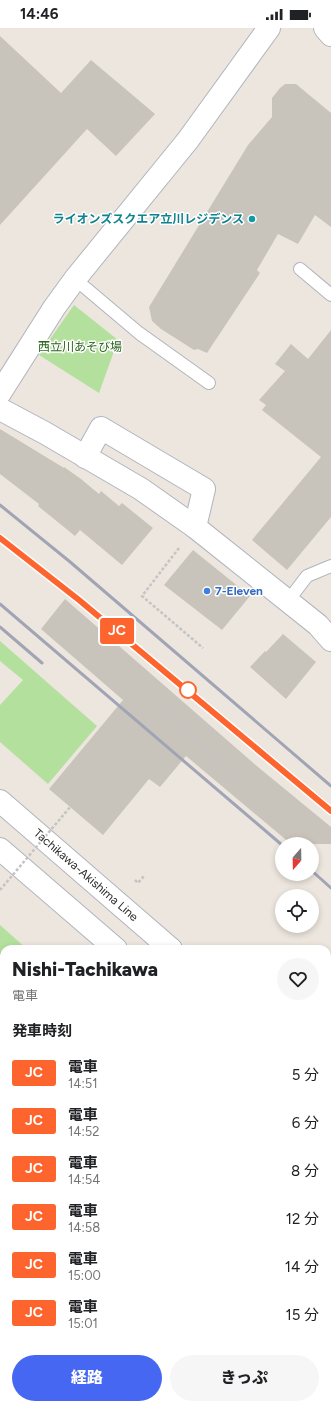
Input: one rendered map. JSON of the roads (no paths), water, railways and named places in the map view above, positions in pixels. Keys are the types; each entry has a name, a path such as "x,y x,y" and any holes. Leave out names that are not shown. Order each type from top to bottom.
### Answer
{"street":[{"path":"0,393 54,308 75,279 188,140 269,28"},
{"path":"325,28 331,35"},
{"path":"0,409 45,433 141,489 195,527 288,601 318,626 331,640"},
{"path":"85,457 101,428 204,489 195,527"},
{"name":"Tachikawa-Akishima Line","path":"0,801 166,945"},
{"path":"0,849 111,945"}],"lane":[{"path":"300,269 331,295"},
{"path":"75,279 139,333 209,383"},
{"path":"288,601 307,576 331,566"}],"railway":[{"path":"0,505 69,561 331,786"},
{"path":"0,538 68,590 331,811"},
{"path":"0,604 275,839"},
{"path":"0,627 42,663"},
{"path":"319,877 331,888"}],"train":[{"name":"JC","path":"0,538 79,600 275,762 331,811"}],"place":[{"name":"ライオンズスクエア立川レジデンス","path":"252,219"},
{"name":"7-Eleven","path":"207,591"}],"park label":[{"name":"西立川あそび場","path":"80,347"}]}
